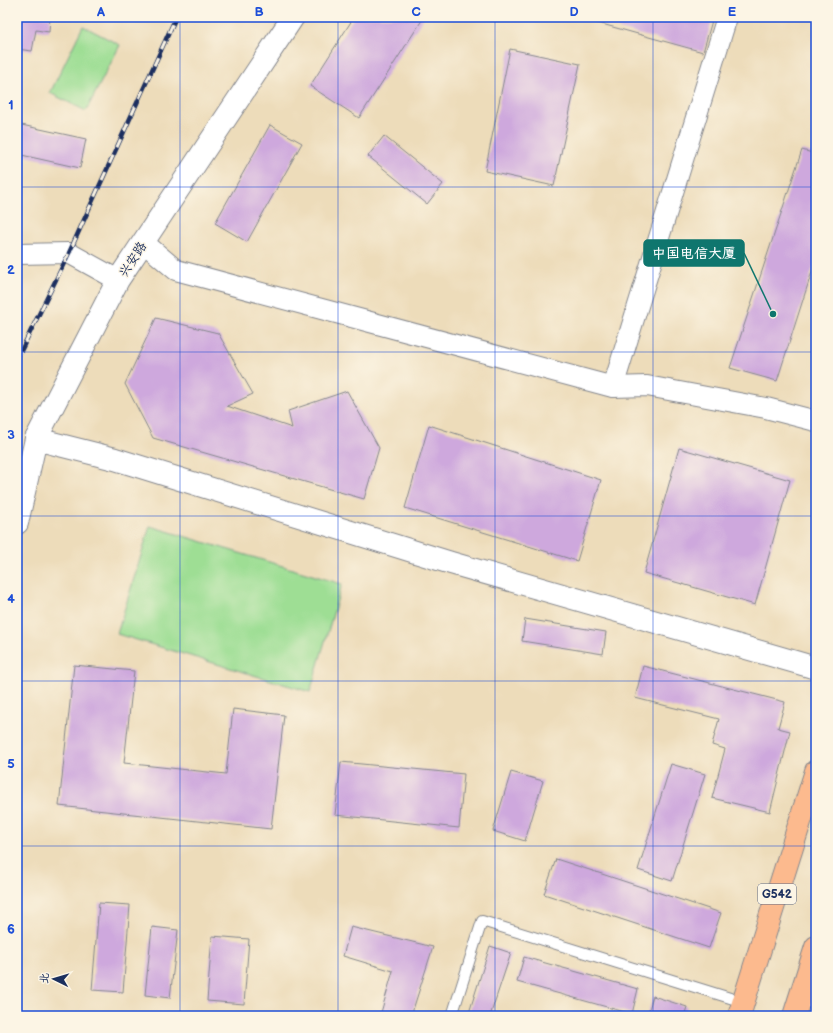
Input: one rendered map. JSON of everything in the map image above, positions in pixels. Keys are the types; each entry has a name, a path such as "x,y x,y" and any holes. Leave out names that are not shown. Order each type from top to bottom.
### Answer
{"highway":[{"name":"G542","path":"741,1009 816,771"},
{"path":"794,1016 809,996 816,947"}],"street":[{"name":"兴安路","path":"17,523 36,439 118,280 292,17"},
{"path":"613,386 727,17"},
{"path":"143,242 176,270 613,386 647,386 766,408 816,421"},
{"path":"17,254 69,253 118,280"},
{"path":"36,439 116,459 451,563 816,668"}],"lane":[{"path":"452,1016 482,922 741,1009"}],"green space":[{"path":"83,26 120,45 86,111 50,93"},
{"path":"150,526 342,584 310,692 117,634"}],"building":[{"path":"17,17 50,17 49,32 36,30 32,51 17,49"},
{"path":"354,17 424,17 359,118 310,86"},
{"path":"592,17 713,17 703,52 591,21"},
{"path":"510,49 580,64 554,186 485,171"},
{"path":"17,124 86,139 80,168 17,154"},
{"path":"270,125 302,143 247,242 215,223"},
{"path":"384,136 443,184 427,204 368,156"},
{"path":"802,150 816,154 816,259 777,381 730,368"},
{"path":"156,318 218,333 253,394 227,406 292,428 288,411 347,391 379,448 364,499 153,438 125,384"},
{"path":"429,425 601,480 577,561 405,508"},
{"path":"679,448 790,480 755,605 644,573"},
{"path":"525,619 606,632 603,654 522,641"},
{"path":"74,665 134,671 124,763 226,774 233,709 284,715 271,829 59,806"},
{"path":"643,666 785,702 778,728 790,731 770,812 712,798 725,749 712,745 719,719 635,698"},
{"path":"341,762 464,774 459,828 335,815"},
{"path":"671,764 705,774 672,881 638,870"},
{"path":"511,772 543,781 525,841 493,831"},
{"path":"556,859 721,913 709,948 544,894"},
{"path":"99,903 130,905 123,992 92,990"},
{"path":"152,927 178,930 170,998 145,995"},
{"path":"351,927 433,947 411,1016 380,1016 393,971 343,956"},
{"path":"212,936 249,939 244,1004 207,1001"},
{"path":"490,946 511,953 490,1016 468,1016"},
{"path":"524,957 638,989 632,1014 517,982"},
{"path":"653,996 687,1007 684,1016 647,1016"}],"railway":[{"path":"17,359 69,253 176,17"}],"place":[{"name":"中国电信大厦","path":"773,314"}]}
